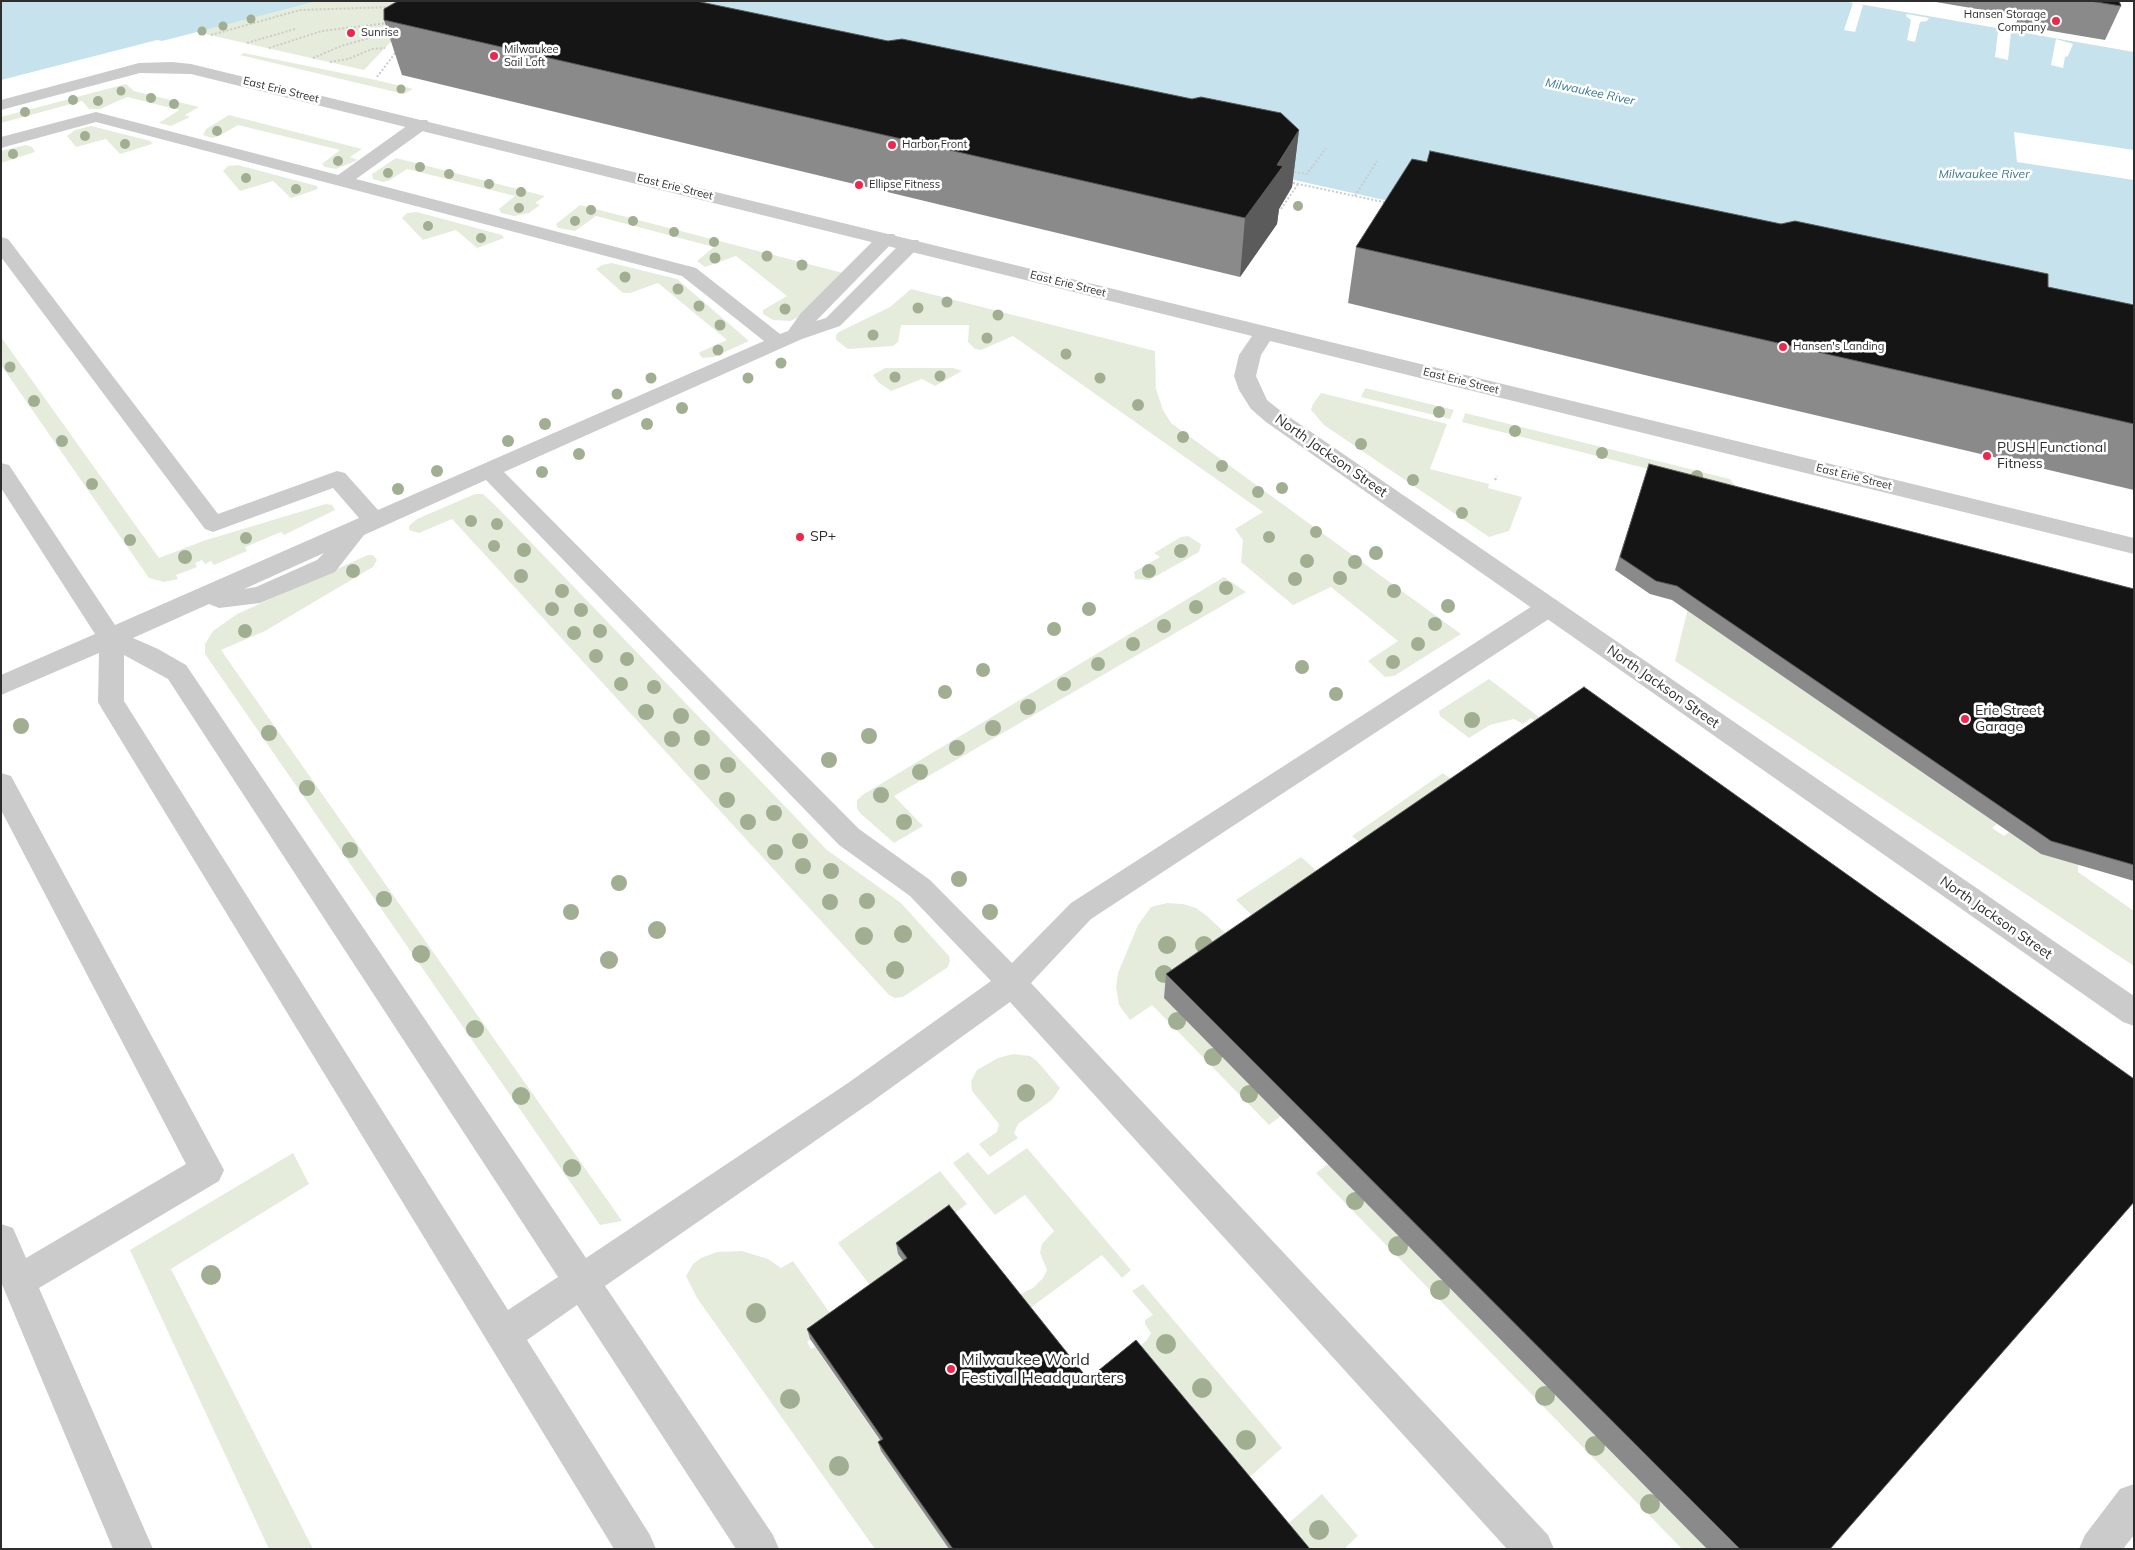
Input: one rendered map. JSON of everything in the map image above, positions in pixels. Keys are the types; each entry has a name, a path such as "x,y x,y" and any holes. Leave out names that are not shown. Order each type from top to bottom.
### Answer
{"street":[{"name":"East Erie Street","path":"1,105 140,68 172,67 261,85 887,238 1265,334 2134,546"},
{"path":"1,143 96,117 689,272 787,339"},
{"path":"341,181 421,124"},
{"path":"787,339 887,238"},
{"path":"1,243 213,524 338,478 365,527"},
{"path":"188,604 236,562 302,534 365,527 787,339 833,322 911,244"},
{"name":"North Jackson Street","path":"1265,334 1250,356 1246,376 1250,390 1259,404 1282,422 2134,1013"},
{"path":"1,470 110,638 113,670 111,702 636,1549"},
{"path":"490,471 848,837 920,888 1012,983 1534,1549"},
{"path":"1,686 188,604 260,595 301,578 326,566 365,527"},
{"path":"504,1334 859,1093 1012,983 1081,911 1549,607"},
{"path":"110,638 149,655 177,672 760,1549"},
{"path":"1,784 207,1170 19,1281"},
{"path":"1,1240 133,1549"},
{"path":"2099,1549 2134,1503"}],"path":[{"path":"210,35 300,10 345,10 400,6"},
{"path":"269,48 322,31 395,22"},
{"path":"247,43 295,29"},
{"path":"313,58 340,46 395,31"},
{"path":"330,62 348,59 372,49 385,48"},
{"path":"376,77 400,48"},
{"path":"1288,170 1307,174 1326,148"},
{"path":"1354,196 1377,161"},
{"path":"1286,181 1394,205"},
{"path":"1281,209 1298,184"},
{"path":"1495,480 1497,476"}],"green space":[{"path":"318,1 430,1 364,70 196,32"},
{"path":"244,53 413,89 404,94 240,55"},
{"path":"126,84 134,91 199,107 185,115 190,117 171,126 159,123 179,110 127,97 100,109 89,109 82,101 1,123 1,117"},
{"path":"229,115 362,149 350,157 358,160 336,169 325,167 322,164 340,150 238,125 212,138 203,135 206,129"},
{"path":"91,126 151,141 152,144 120,154 106,139 76,147 67,136 75,130"},
{"path":"26,145 32,147 35,152 1,163 1,151"},
{"path":"396,158 545,196 535,203 540,205 529,213 514,216 501,213 499,209 515,196 407,169 390,180 383,182 373,179 372,174"},
{"path":"238,165 317,186 318,189 291,198 273,181 240,191 223,171 228,166"},
{"path":"580,205 843,273 797,318 790,321 773,320 763,314 763,310 787,296 736,256 705,267 697,261 714,247 596,216 575,231 558,228 556,224"},
{"path":"417,212 502,235 504,238 477,248 456,230 423,240 402,218 407,213"},
{"path":"612,263 677,279 749,341 714,357 703,358 699,354 700,352 727,340 658,283 630,293 623,293 596,269 602,265"},
{"path":"911,289 1155,351 1156,389 1163,410 1171,423 1461,634 1394,676 1385,677 1368,661 1398,641 1331,587 1293,605 1241,562 1243,540 1235,529 1263,512 1013,336 981,350 975,349 968,342 969,325 901,325 898,342 893,346 848,349 836,340 836,335 839,332 890,307"},
{"path":"1,337 159,558 203,541 326,504 332,505 335,510 284,535 281,532 245,547 247,551 214,565 211,561 205,564 202,560 195,563 197,567 176,575 178,579 164,582 149,578 1,365"},
{"path":"885,368 953,368 962,371 935,386 922,379 891,391 878,382 873,375"},
{"path":"1365,388 1454,410 1450,419 1361,397"},
{"path":"1321,393 1447,424 1430,469 1489,484 1488,488 1522,497 1509,531 1489,537 1324,425 1311,410"},
{"path":"1465,413 1730,479 1740,492 1462,422"},
{"path":"475,494 483,494 497,507 827,850 901,903 949,956 948,967 903,997 895,998 889,995 452,519 419,533 409,530 409,526 417,519"},
{"path":"1188,536 1201,544 1199,552 1149,580 1135,579 1134,572 1160,557 1154,553 1181,537"},
{"path":"368,555 373,555 377,560 373,567 265,631 221,650 622,1221 600,1225 205,654 205,644 213,631 237,614"},
{"path":"1224,577 1246,592 894,796 923,826 894,843 860,813 857,808 857,800 864,794"},
{"path":"1689,604 1696,606 1694,614 1997,824 1992,828 2004,836 2009,832 2078,864 2078,872 2134,911 2134,966 1675,661"},
{"path":"1489,679 1539,717 1535,721 1531,718 1523,724 1514,719 1490,725 1469,738 1440,716 1439,711"},
{"path":"1443,773 1464,789 1372,853 1352,836"},
{"path":"1301,857 1330,883 1265,928 1236,900"},
{"path":"1167,903 1183,904 1196,908 1239,946 1281,1116 1269,1125 1152,1005 1130,1020 1119,1005 1116,987 1118,973 1138,925 1151,907"},
{"path":"1013,1054 1030,1056 1037,1061 1060,1088 1052,1100 1018,1124 1014,1133 1018,1138 990,1157 979,1144 997,1132 999,1124 972,1091 971,1081 977,1070 998,1058"},
{"path":"1027,1148 1131,1270 1122,1278 1102,1255 1026,1311 1014,1297 1033,1288 1043,1278 1047,1270 1040,1253 1042,1244 1054,1231 1025,1195 995,1215 953,1163 968,1152 988,1175"},
{"path":"293,1153 309,1184 171,1269 313,1549 269,1549 130,1250"},
{"path":"1328,1164 1707,1549 1682,1549 1316,1173"},
{"path":"940,1171 967,1204 898,1254 908,1268 875,1292 838,1243"},
{"path":"742,1251 768,1259 781,1268 793,1261 835,1320 807,1342 811,1349 815,1347 885,1448 949,1549 875,1549 697,1298 686,1276 693,1264 701,1258 717,1252"},
{"path":"1143,1284 1282,1448 1244,1482 1135,1350 1147,1340 1151,1333 1145,1324 1145,1320 1153,1315 1132,1291"},
{"path":"1322,1494 1358,1536 1346,1547 1347,1549 1300,1549 1283,1528"}],"water":[{"path":"1,1 318,1 1,80"},
{"name":"Milwaukee River","path":"456,1 1842,1 2134,52 2134,356 1420,208 1146,147"}],"pier":[{"path":"1853,3 1863,5 1855,32 1844,30"},
{"path":"1907,14 1929,18 1927,21 1920,22 1915,42 1907,40 1911,20 1906,16"},
{"path":"1998,31 2011,32 2008,60 1995,57"},
{"path":"2056,39 2073,44 2068,56 2065,57 2063,68 2051,65"},
{"path":"2014,132 2134,150 2134,180 2017,162"}],"building":[{"path":"398,1 696,1 888,41 902,39 1192,99 1201,97 1281,113 1299,130 1277,165 1283,166 1245,218 384,20 384,9"},
{"path":"2090,1 2119,1 2121,6"},
{"path":"1430,151 1781,224 1795,221 2048,274 2048,287 2134,305 2134,424 1356,247 1412,159 1427,162"},
{"name":"Erie Street Garage","path":"1649,464 2134,589 2134,865 2051,841 1677,586 1656,581 1620,557"},
{"path":"1584,687 2134,1079 2134,1202 1830,1549 1740,1549 1166,974"},
{"name":"Milwaukee World Festival Headquarters","path":"949,1205 1088,1379 1136,1340 1310,1549 953,1549 878,1442 883,1439 807,1329 907,1258 896,1243"}],"place":[{"name":"Hansen Storage Company","path":"2056,21"},
{"name":"Sunrise","path":"351,33"},
{"name":"Milwaukee Sail Loft","path":"494,56"},
{"name":"Harbor Front","path":"892,145"},
{"name":"Ellipse Fitness","path":"859,185"},
{"name":"Hansen's Landing","path":"1783,347"},
{"name":"PUSH Functional Fitness","path":"1987,456"},
{"name":"SP+","path":"800,537"},
{"name":"Erie Street Garage","path":"1965,719"},
{"name":"Milwaukee World Festival Headquarters","path":"951,1369"}]}
